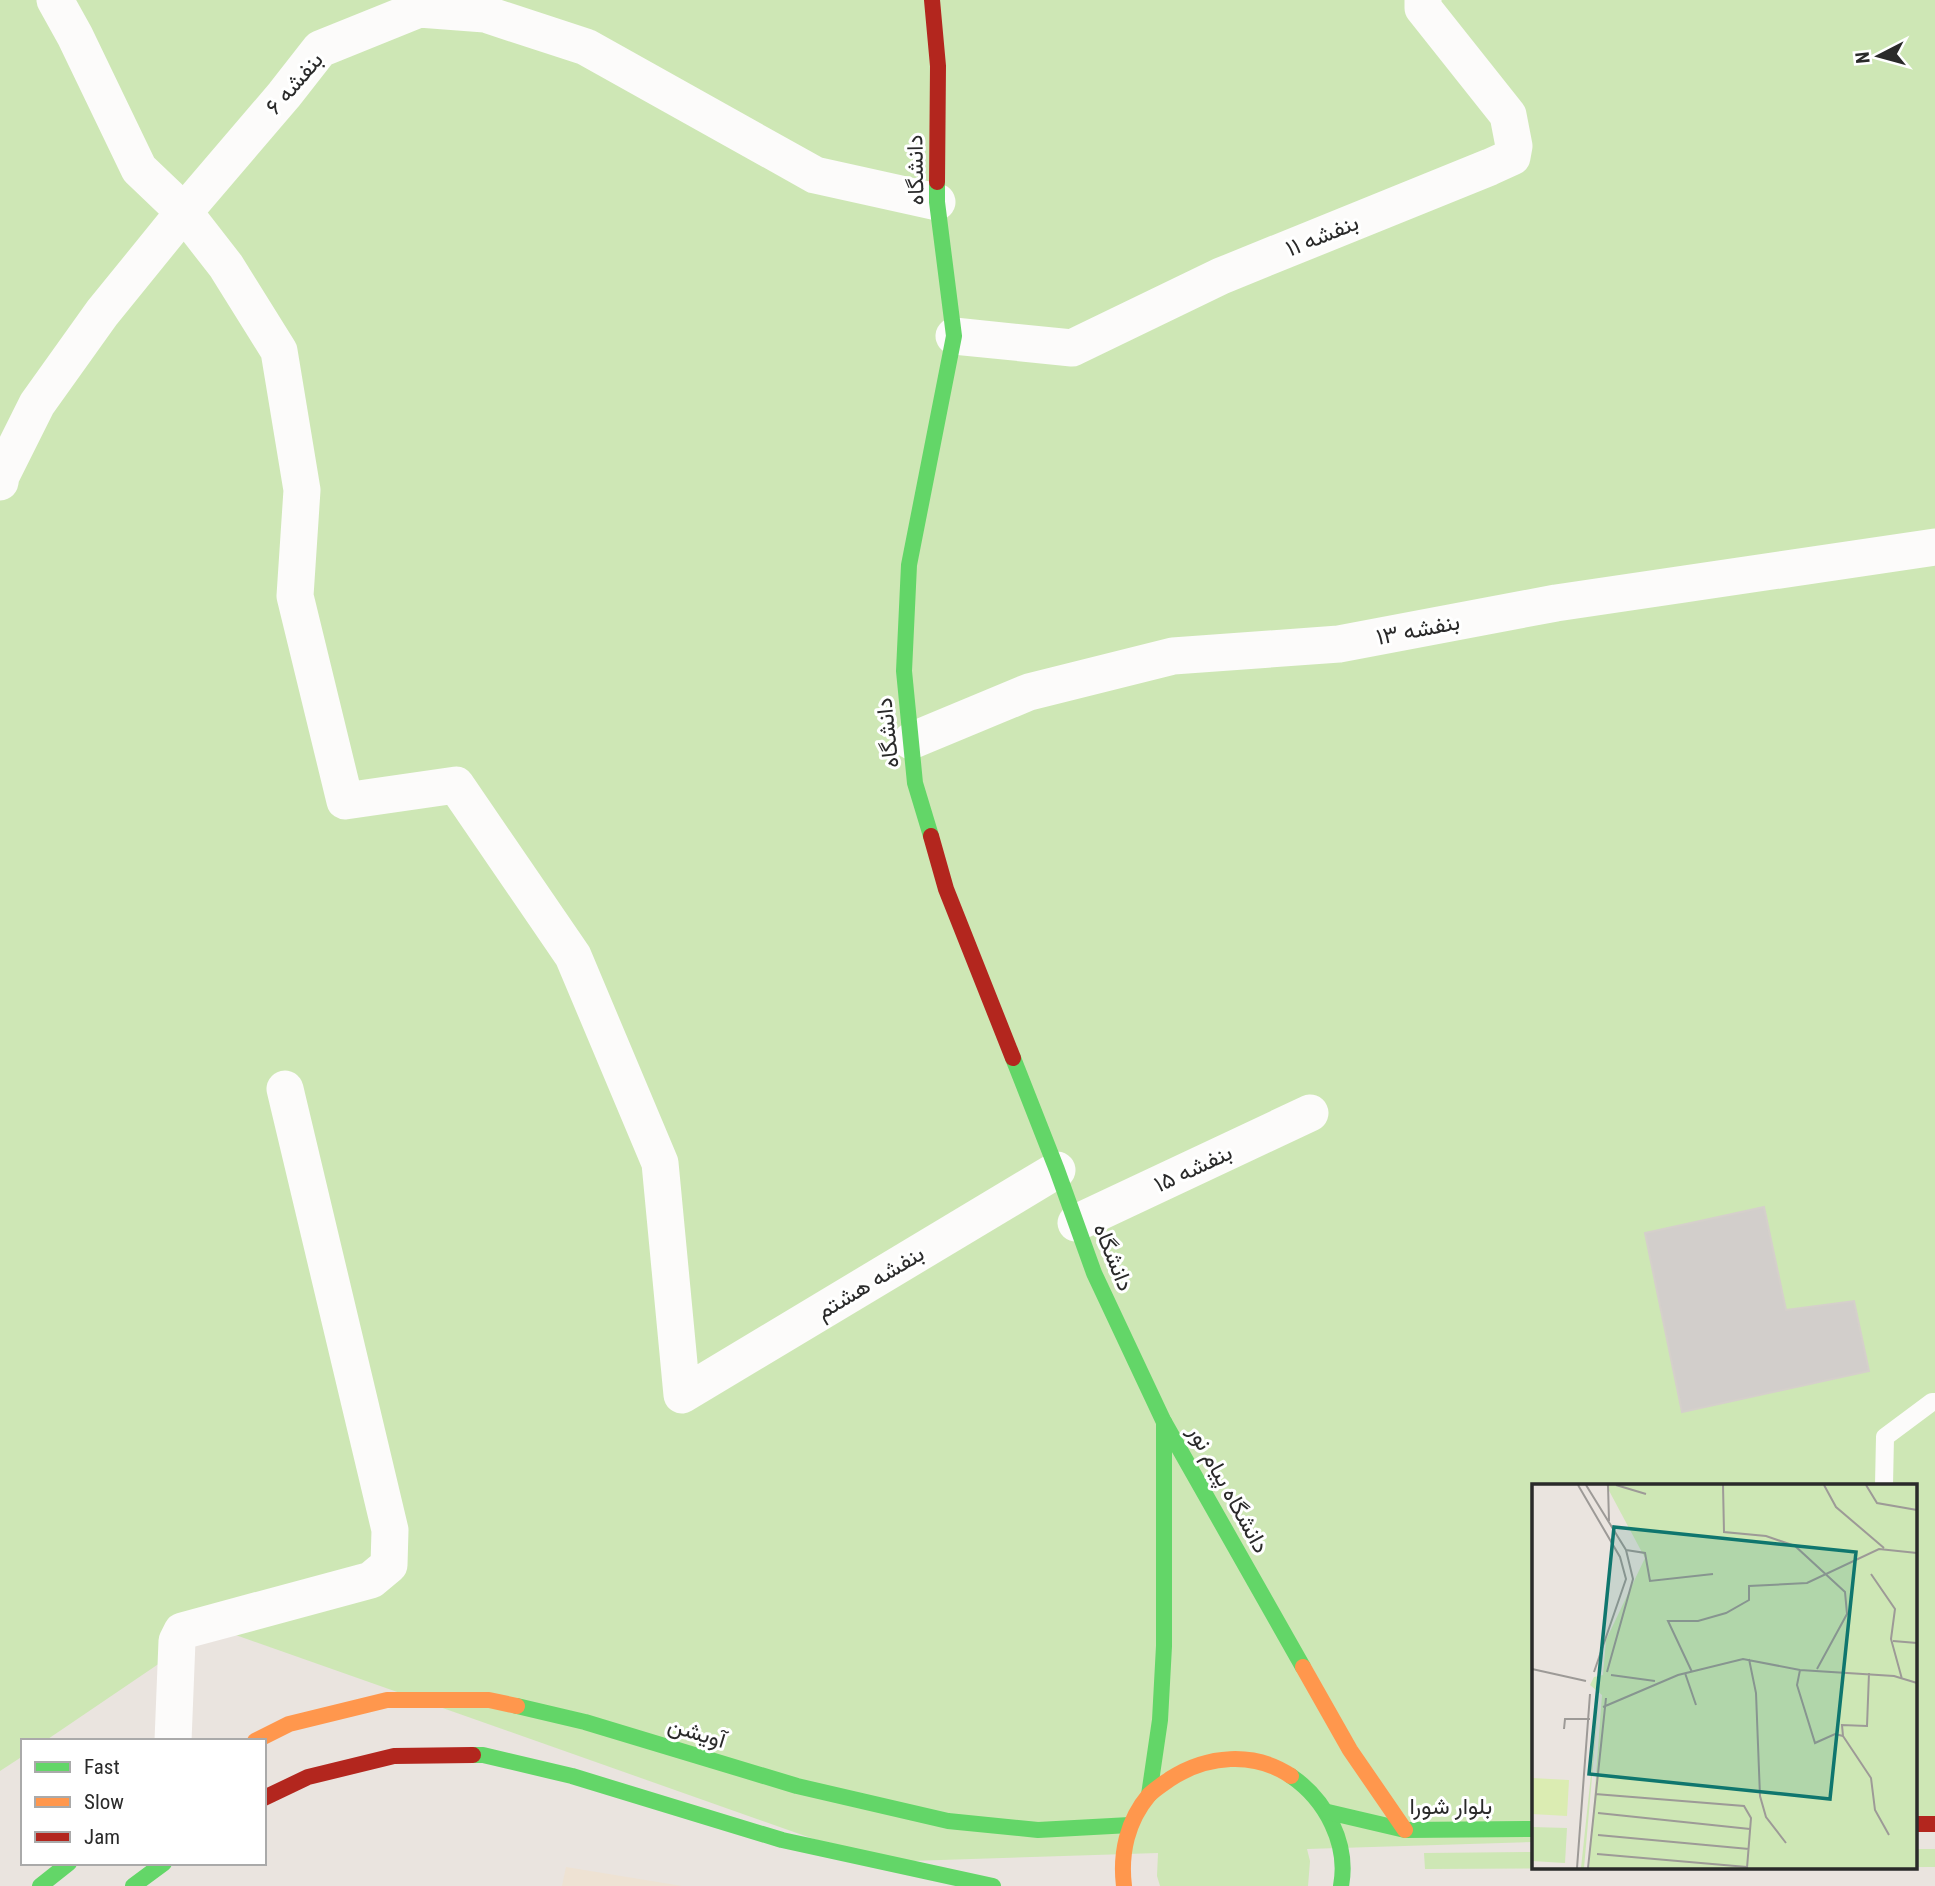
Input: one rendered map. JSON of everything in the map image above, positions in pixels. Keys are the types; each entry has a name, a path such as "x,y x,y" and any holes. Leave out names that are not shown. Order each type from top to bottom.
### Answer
{"main road":[{"name":"دانشگاه","path":"932,0 938,66 937,202 954,336 909,565 904,671 915,783 946,890 1057,1170 1094,1273 1164,1420"},
{"name":"دانشگاه پیام نور","path":"1149,1795 1160,1720 1164,1646 1164,1420"},
{"name":"دانشگاه پیام نور","path":"1164,1420 1350,1751 1405,1830"},
{"name":"آویشن","path":"259,1739 289,1724 387,1700 489,1700 586,1722 797,1786 947,1821 1038,1830 1130,1825"},
{"path":"266,1797 308,1777 394,1756 483,1755 572,1776 782,1840 993,1886"},
{"path":"1124,1886 1122,1858 1130,1825 1149,1795 1176,1773 1208,1760 1242,1757 1276,1766 1286,1772 1306,1785 1328,1812 1340,1844 1343,1879 1341,1886"},
{"name":"بلوار شورا","path":"1328,1812 1405,1830 1532,1829"},
{"path":"40,1886 66,1865"},
{"path":"133,1886 161,1865"}],"street":[{"path":"55,0 139,169 184,212"},
{"name":"بنفشه ۱۱","path":"954,336 1072,348 1221,276 1512,157 1514,146 1508,114 1423,8 1423,0"},
{"name":"بنفشه ۶","path":"0,482 37,404 102,313 320,49 419,9 485,14 586,47 815,175 937,202"},
{"name":"بنفشه هشتم","path":"184,212 226,266 279,351 302,491 295,596 345,801 456,785 573,956 660,1163 682,1395 1057,1170"},
{"name":"بنفشه ۱۳","path":"911,741 1029,692 1173,656 1339,644 1556,603 1935,547"},
{"path":"173,1739 177,1642 181,1631 371,1580 389,1565 390,1530 285,1089"},
{"name":"بنفشه ۱۵","path":"1076,1223 1310,1113"}],"lane":[{"path":"1884,1484 1885,1437 1935,1402"}],"shaded area":[{"path":"566,1867 682,1886 562,1886"}],"green space":[{"path":"0,0 1935,0 1935,1830 1918,1830 1918,1484 1532,1484 1532,1842 1307,1849 1310,1861 1308,1886 1160,1886 1157,1876 1158,1853 879,1862 213,1627 48,1739 21,1739 21,1757 0,1771"},
{"path":"1918,1849 1935,1849 1935,1867 1918,1867"},
{"path":"1532,1852 1532,1868 1680,1868 1425,1869 1424,1853"}],"building":[{"path":"1764,1207 1786,1310 1854,1301 1869,1371 1682,1412 1645,1233"}],"traffic: fast":[{"path":"931,836 915,783 904,671 909,565 954,336 937,202 937,182"},
{"path":"1013,1058 1094,1273 1163,1420 1303,1667"},
{"path":"1149,1795 1160,1720 1164,1646 1164,1422"},
{"path":"517,1706 585,1722 797,1786 948,1821 1038,1830 1130,1825"},
{"path":"473,1755 572,1776 782,1840 993,1886"},
{"path":"1291,1776 1315,1797 1332,1824 1341,1854 1341,1886"},
{"path":"1328,1812 1405,1830 1532,1829"},
{"path":"40,1886 66,1865"},
{"path":"133,1886 161,1865"}],"traffic: slow":[{"path":"1303,1667 1350,1750 1405,1830"},
{"path":"259,1739 289,1724 387,1700 489,1700 517,1706"},
{"path":"1124,1886 1124,1850 1130,1827 1149,1795 1170,1779 1199,1765 1230,1759 1262,1763 1291,1776"}],"traffic: jam":[{"path":"932,0 938,66 937,182"},
{"path":"931,836 946,889 1013,1058"},
{"path":"266,1797 308,1777 394,1756 473,1755"},
{"path":"1918,1824 1935,1824"}]}
